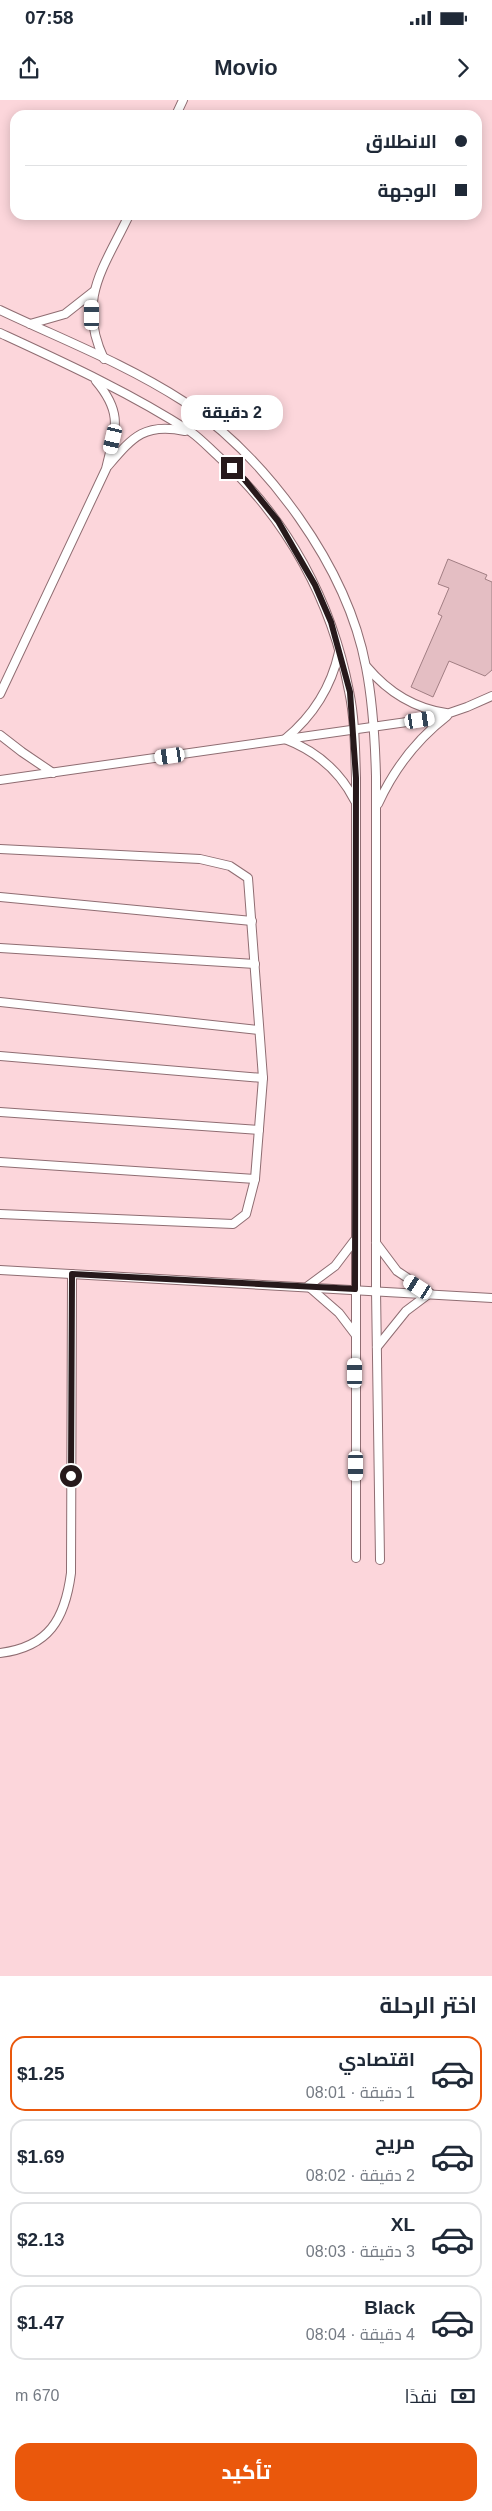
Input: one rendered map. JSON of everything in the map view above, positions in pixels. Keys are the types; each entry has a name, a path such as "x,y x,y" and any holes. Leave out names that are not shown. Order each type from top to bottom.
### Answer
{"lane":[{"path":"104,359 93,326 93,292 127,220"},
{"path":"30,324 64,314 93,292"},
{"path":"0,310 158,386 184,402 230,438 271,480 304,526 330,570 354,622 366,665 375,726 376,1347 380,1560"},
{"path":"0,333 93,377 192,433 245,480 278,521 315,585 331,622 340,650 350,692 354,728 356,804 356,1558"},
{"path":"0,694 106,469 113,439 115,410 110,398 93,377"},
{"path":"106,469 132,438 146,431 166,428 192,433"},
{"path":"285,739 316,706 331,679 340,650"},
{"path":"366,665 375,677 397,695 422,708 450,714"},
{"path":"0,779 53,773 450,714 492,696"},
{"path":"376,808 392,777 412,749 450,714"},
{"path":"0,735 53,773"},
{"path":"285,739 306,749 326,762 344,781 356,804"},
{"path":"0,849 200,859 230,866 248,878 263,1078 255,1179 246,1214 233,1224 0,1214"},
{"path":"0,897 252,921"},
{"path":"0,948 255,964"},
{"path":"0,1002 259,1030"},
{"path":"0,1056 263,1078"},
{"path":"0,1112 259,1130"},
{"path":"0,1162 255,1179"},
{"path":"308,1286 335,1266 355,1239"},
{"path":"376,1243 397,1272 430,1293"},
{"path":"0,1270 308,1286 492,1298"},
{"path":"0,1653 19,1650 35,1643 54,1625 68,1599 71,1573 72,1274"},
{"path":"308,1286 339,1313 355,1335"},
{"path":"376,1347 406,1312 430,1293"}],"shaded area":[{"path":"0,100 492,100 492,1976 0,1976"}],"building":[{"path":"448,559 487,575 485,579 492,582 492,670 485,676 449,661 433,697 411,687 442,616 438,614 449,588 438,584"}],"route":[{"path":"71,1476 72,1274 355,1289 356,778 350,692 331,622 315,585 278,521 245,480 232,468"}]}
